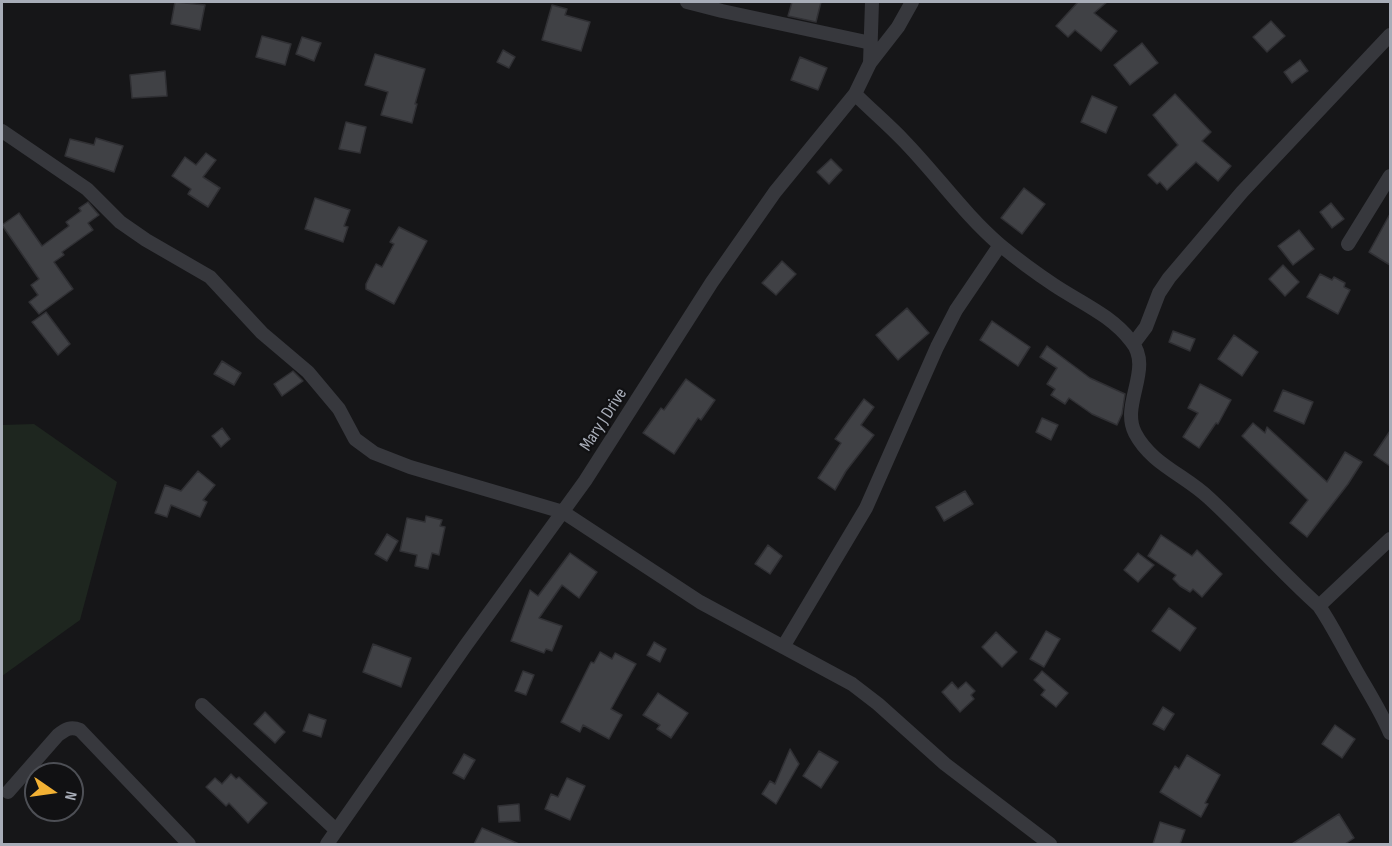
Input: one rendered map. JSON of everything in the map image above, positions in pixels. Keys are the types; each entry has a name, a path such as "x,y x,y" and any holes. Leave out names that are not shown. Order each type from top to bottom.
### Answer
{"street":[{"path":"687,2 871,43"},
{"name":"Mary J Drive","path":"327,844 466,645 563,512 749,228 775,192 855,94 870,63 872,2"},
{"path":"870,63 898,27 912,2"},
{"path":"1134,343 1146,327 1159,293 1169,278 1242,192 1390,34"},
{"path":"855,94 905,142 941,184 1000,245 1054,285 1105,316 1134,343 1139,358 1131,418 1136,435 1149,452 1207,496 1319,606 1382,713 1390,733"},
{"path":"2,131 87,189 120,222 210,277 262,333 308,372 339,409 355,440 374,453 410,467 563,512 700,602 852,684 945,764 1050,844"},
{"path":"1348,244 1390,176"},
{"path":"783,647 866,508 937,347 956,310 1000,245"},
{"path":"1319,606 1390,539"},
{"path":"202,705 336,830"},
{"path":"8,792 58,735 73,727 80,730 189,844"}],"shaded area":[{"path":"34,424 117,482 80,620 2,676 2,425"}],"building":[{"path":"175,2 205,5 200,30 171,24"},
{"path":"792,2 821,2 816,22 788,16"},
{"path":"1078,2 1107,2 1094,13 1117,31 1101,51 1075,30 1068,37 1056,26"},
{"path":"552,5 567,9 565,15 590,22 581,51 542,40"},
{"path":"1271,21 1285,36 1267,52 1253,37"},
{"path":"262,36 291,44 285,65 256,57"},
{"path":"302,37 321,43 314,61 296,54"},
{"path":"1142,43 1158,63 1130,85 1114,65"},
{"path":"503,50 515,57 509,68 497,62"},
{"path":"375,54 425,69 412,123 381,115 388,92 365,85"},
{"path":"800,57 827,68 818,90 791,80"},
{"path":"1300,60 1308,71 1292,83 1284,72"},
{"path":"165,71 167,96 132,98 130,75"},
{"path":"1175,94 1211,132 1202,141 1231,166 1218,181 1196,162 1167,190 1160,182 1157,184 1148,175 1178,145 1153,115"},
{"path":"1092,96 1117,107 1106,133 1081,122"},
{"path":"346,122 366,127 360,153 339,149"},
{"path":"96,138 123,146 114,172 65,156 70,139 94,145"},
{"path":"206,153 216,160 203,177 220,188 208,207 188,194 191,189 172,176 185,157 196,165"},
{"path":"831,159 842,170 829,184 817,172"},
{"path":"1024,188 1045,204 1022,234 1001,218"},
{"path":"315,198 350,210 344,226 348,227 343,242 305,229"},
{"path":"88,202 99,215 88,223 93,230 62,252 64,255 54,262 73,289 39,314 29,302 38,295 31,285 39,279 2,225 19,213 42,246 69,226 66,222 81,211 79,208"},
{"path":"1331,203 1344,219 1332,228 1320,212"},
{"path":"1390,214 1390,265 1369,252"},
{"path":"399,227 427,241 394,304 366,289 366,284 376,264 382,267 394,244 390,242"},
{"path":"1299,230 1314,249 1293,265 1278,246"},
{"path":"782,261 796,274 776,295 762,283"},
{"path":"1283,265 1299,282 1285,296 1269,279"},
{"path":"1320,274 1332,280 1334,277 1345,283 1344,287 1350,290 1338,314 1307,297"},
{"path":"907,308 929,333 898,360 876,335"},
{"path":"46,312 70,344 58,355 32,322"},
{"path":"992,321 1030,347 1018,366 980,340"},
{"path":"1173,331 1195,339 1190,351 1169,342"},
{"path":"1234,335 1258,352 1242,376 1218,359"},
{"path":"1047,346 1090,378 1125,394 1122,414 1117,425 1092,414 1069,398 1065,404 1051,395 1055,389 1047,384 1057,368 1040,357"},
{"path":"222,361 241,373 234,385 214,374"},
{"path":"293,371 303,381 282,396 274,384"},
{"path":"686,379 715,400 701,420 698,418 674,454 643,433 661,408 664,410"},
{"path":"1200,384 1231,400 1218,424 1216,423 1199,448 1183,437 1198,413 1188,408"},
{"path":"1283,390 1313,402 1304,424 1274,411"},
{"path":"864,399 874,407 861,425 874,435 846,471 835,490 818,478 841,443 835,439"},
{"path":"1042,418 1058,425 1051,440 1036,432"},
{"path":"1253,423 1265,433 1267,427 1327,482 1345,452 1362,462 1307,537 1290,523 1308,500 1242,436"},
{"path":"222,428 230,439 221,447 212,436"},
{"path":"1390,431 1390,466 1374,455"},
{"path":"198,471 215,485 203,500 207,502 200,517 171,505 167,517 155,513 165,485 181,491"},
{"path":"965,491 973,504 944,521 936,507"},
{"path":"426,516 442,520 440,526 445,527 439,555 432,553 428,569 415,566 417,555 400,551 407,518 425,522"},
{"path":"387,534 398,541 387,561 375,554"},
{"path":"1161,535 1192,556 1197,550 1222,574 1202,597 1193,589 1190,592 1180,586 1173,579 1176,575 1148,556"},
{"path":"768,545 782,556 770,574 755,564"},
{"path":"570,553 597,572 579,598 562,585 539,618 562,626 552,651 546,649 544,653 511,641 530,590 538,596"},
{"path":"1138,553 1154,565 1138,582 1124,570"},
{"path":"1169,608 1196,628 1180,651 1152,631"},
{"path":"1046,631 1060,639 1044,667 1030,659"},
{"path":"996,632 1017,652 1002,667 982,647"},
{"path":"654,642 666,649 660,662 647,655"},
{"path":"373,644 411,658 401,687 363,672"},
{"path":"600,652 612,659 615,653 636,664 611,709 622,715 609,739 583,725 580,732 561,722 591,662 594,663"},
{"path":"523,671 534,675 526,695 515,691"},
{"path":"1042,671 1068,693 1056,707 1041,695 1045,690 1034,680"},
{"path":"952,682 958,689 966,682 975,691 971,695 974,699 960,712 942,692"},
{"path":"658,693 688,713 671,738 657,729 660,725 643,715"},
{"path":"1163,707 1174,714 1164,730 1153,724"},
{"path":"265,712 285,732 275,743 254,724"},
{"path":"309,714 326,720 321,737 303,731"},
{"path":"1335,725 1355,739 1342,758 1322,744"},
{"path":"790,749 799,764 776,804 762,794 770,781 775,784"},
{"path":"819,751 838,762 821,788 803,776"},
{"path":"464,754 475,760 464,779 453,773"},
{"path":"1187,755 1220,775 1205,803 1208,804 1201,817 1160,792 1175,766 1179,769"},
{"path":"231,774 236,779 239,777 267,803 248,823 229,803 226,806 206,787 215,778 222,784"},
{"path":"567,778 585,786 570,820 545,809 551,794 558,797"},
{"path":"519,804 520,821 499,822 498,806"},
{"path":"1339,814 1354,838 1345,844 1292,844"},
{"path":"1160,822 1185,830 1180,844 1153,844"},
{"path":"482,828 519,844 474,844"}]}
